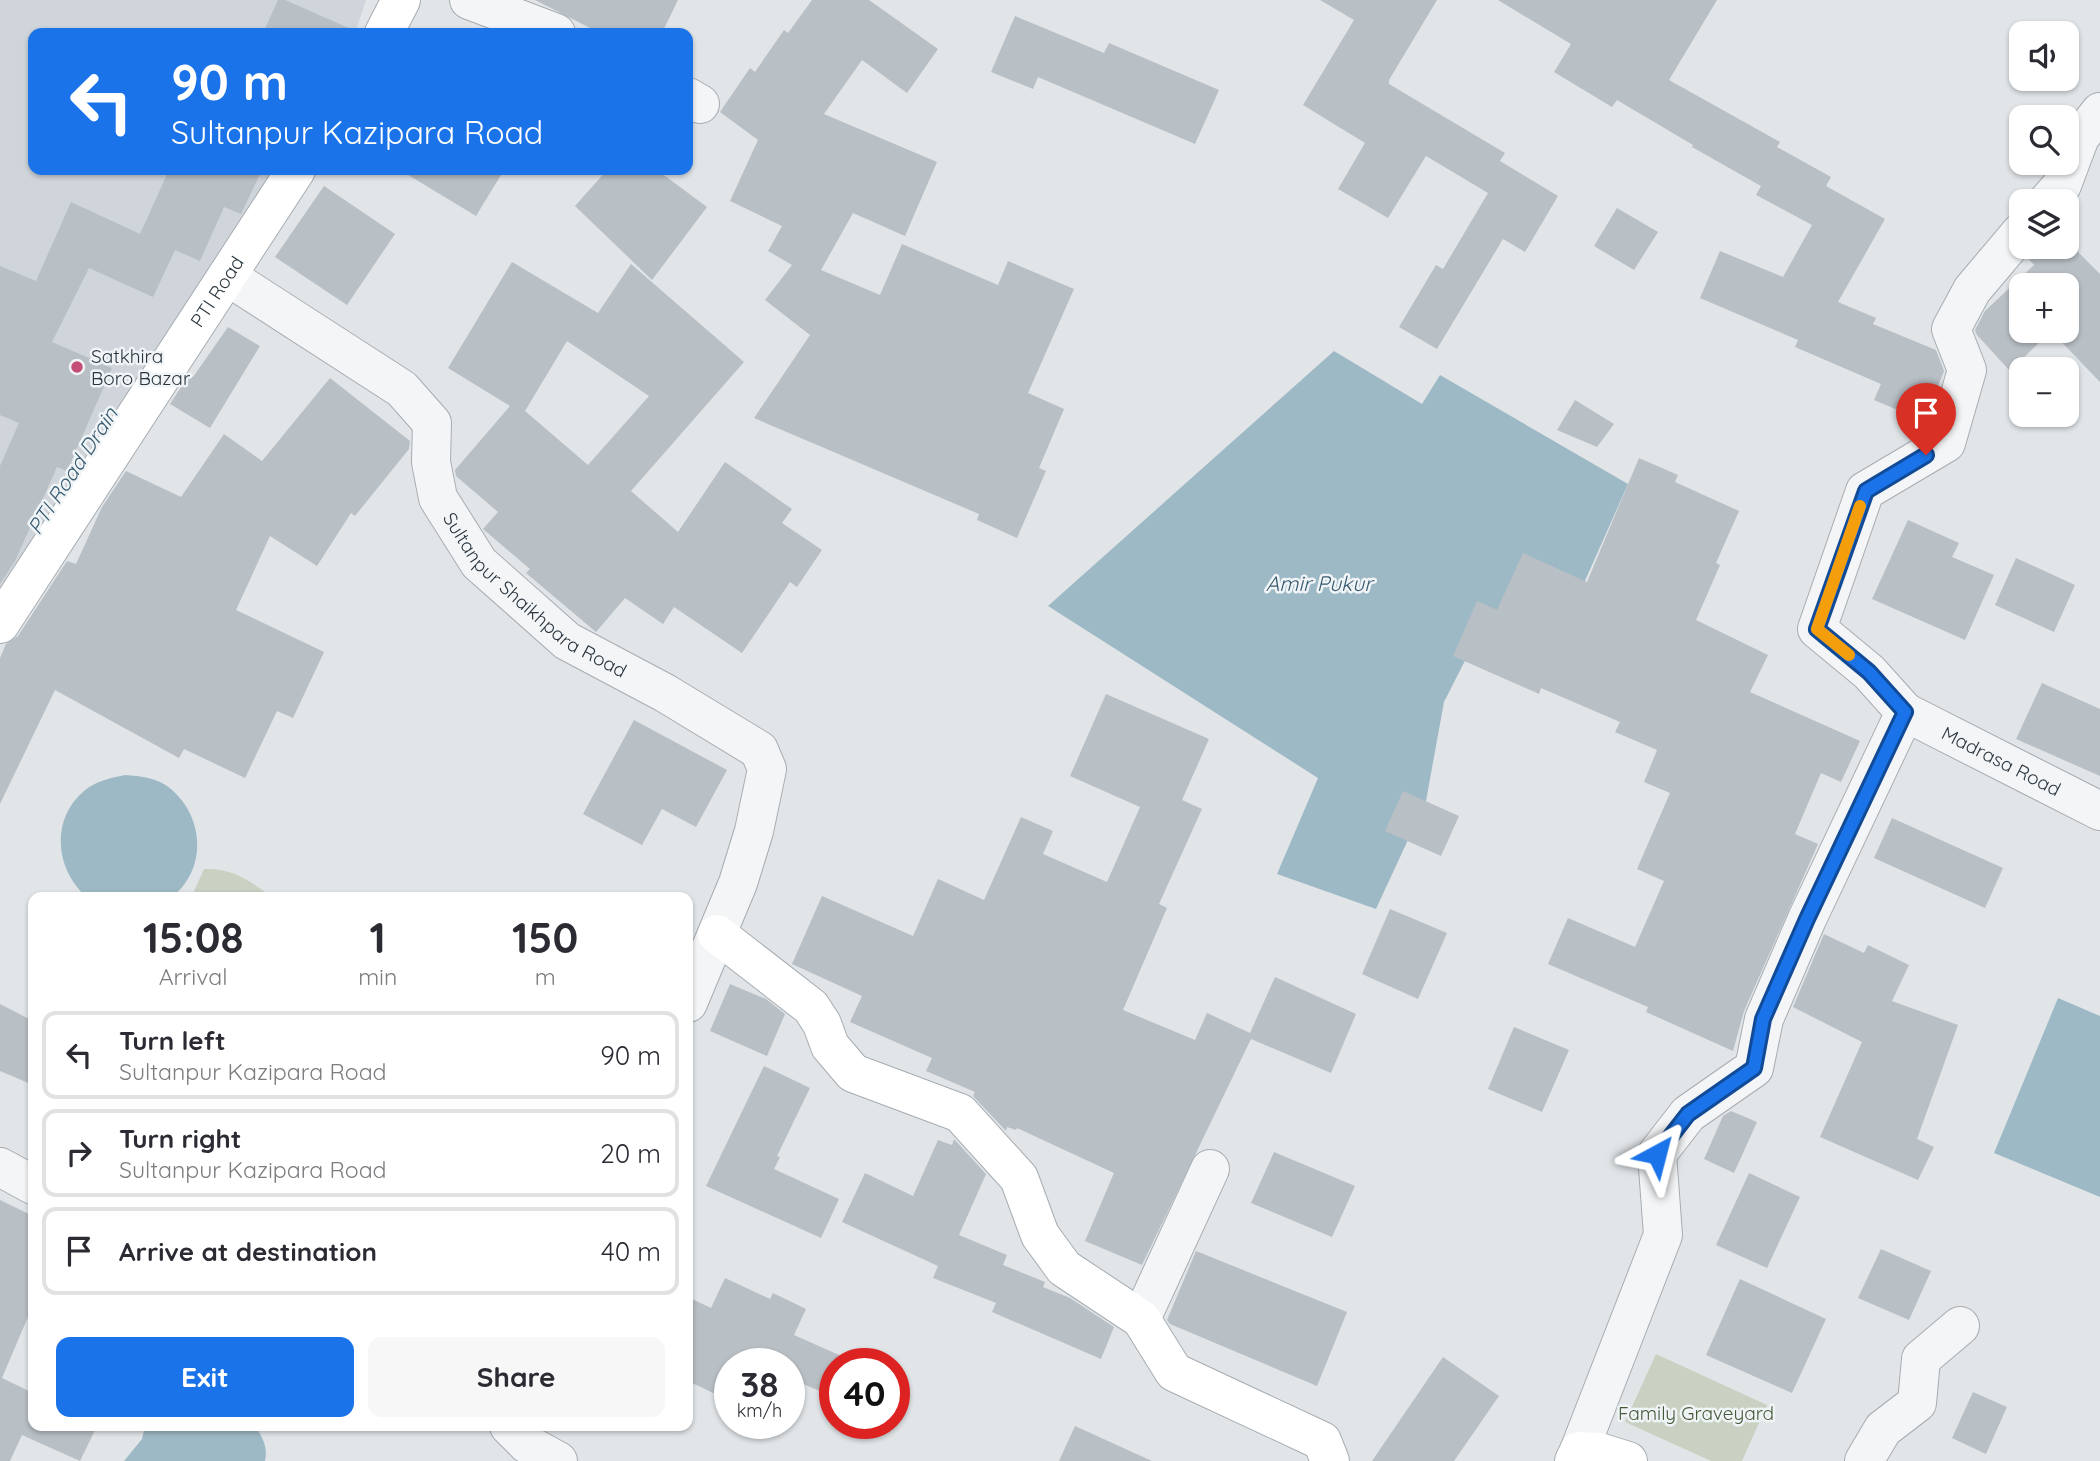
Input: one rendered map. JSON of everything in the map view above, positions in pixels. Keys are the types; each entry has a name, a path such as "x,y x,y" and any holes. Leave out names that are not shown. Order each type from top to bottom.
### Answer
{"main road":[{"path":"387,28 401,0"},
{"name":"PTI Road","path":"0,624 293,175"},
{"path":"717,934 811,1007 822,1024 830,1046 853,1073 960,1113 1019,1178 1040,1235 1064,1268 1141,1319 1174,1372 1322,1441 1330,1461"},
{"path":"1576,1456 1600,1452 1628,1461"}],"street":[{"path":"468,0 542,28"},
{"path":"2058,189 2080,136 2100,112"},
{"path":"1576,1456 1663,1234 1657,1154 1688,1114 1754,1068 1763,1019 1905,712 1869,672 1817,629 1866,491 1946,443 1967,370 1951,329 1972,290 2009,246"},
{"name":"Sultanpur Shaikhpara Road","path":"227,276 402,389 432,423 431,462 439,498 479,563 508,589 567,641 665,693 759,750 767,769 764,795 738,883 693,991"},
{"name":"Madrasa Road","path":"1905,712 2100,811"},
{"path":"0,1167 28,1182"},
{"path":"1141,1319 1210,1169"},
{"path":"1864,1461 1883,1429 1917,1404 1921,1359 1960,1326"},
{"path":"514,1431 527,1444 558,1461"}],"shaded area":[{"name":"Satkhira Boro Bazar","path":"0,0 366,0 357,28 28,28 28,175 283,175 0,611"}],"green space":[{"path":"204,869 215,869 233,873 265,892 194,892"},
{"name":"Family Graveyard","path":"1656,1354 1767,1405 1742,1461 1711,1461 1625,1422"}],"water":[{"name":"Amir Pukur","path":"1334,351 1422,404 1440,375 1628,484 1576,601 1475,641 1444,702 1426,801 1376,909 1277,874 1318,778 1048,606"},
{"path":"125,775 161,782 182,801 190,814 197,844 196,859 191,873 177,892 82,892 69,874 61,845 66,816 84,791"},
{"path":"2058,998 2100,1016 2100,1197 1994,1153"},
{"path":"144,1431 258,1431 264,1442 265,1461 124,1461 142,1439"}],"building":[{"path":"278,0 285,0 349,28 265,28"},
{"path":"535,0 678,0 664,28 590,28"},
{"path":"812,0 869,0 938,49 907,93 862,60 824,114 937,162 905,236 853,213 821,270 880,295 902,244 998,285 1008,261 1074,289 1028,393 1064,409 1039,468 1046,471 1017,538 977,520 979,514 754,418 810,335 765,300 792,265 768,251 782,226 730,201 758,140 720,112 750,68 755,72 784,30 788,33"},
{"path":"1320,0 1437,0 1389,84 1505,153 1500,161 1558,196 1525,252 1503,239 1437,349 1399,327 1436,265 1443,269 1488,193 1426,156 1388,218 1338,189 1365,143 1303,105 1354,20"},
{"path":"1498,0 1717,0 1669,80 1780,142 1777,147 1831,177 1826,186 1885,219 1838,302 1876,318 1873,324 1936,350 1944,371 1924,421 1874,400 1881,384 1795,347 1798,340 1700,298 1720,251 1783,277 1812,225 1756,195 1761,186 1692,147 1693,145 1617,100 1612,107 1554,72 1571,44"},
{"path":"1015,16 1104,53 1109,43 1219,90 1195,144 1038,77 1033,89 991,72"},
{"path":"167,175 260,175 241,214 224,207 200,261 175,250 153,297 89,268 52,342 112,368 67,471 57,467 15,561 0,584 0,466 19,423 0,415 0,266 36,281 71,202 140,234"},
{"path":"408,175 501,175 476,216"},
{"path":"603,175 664,175 707,207 652,280 575,206"},
{"path":"324,186 395,234 347,305 275,257"},
{"path":"1617,208 1658,232 1634,270 1594,246"},
{"path":"2079,253 2100,274 2100,382 2079,357 2063,343 2079,343 2079,273 2025,273 2034,265 2029,259 2079,259"},
{"path":"512,262 598,313 631,264 744,362 631,491 678,532 725,462 792,509 782,523 822,550 797,587 790,582 742,653 674,607 663,624 625,598 596,632 526,573 530,569 483,529 498,512 456,476 455,470 510,406 448,368","holes":["567,341 649,396 588,465 525,411"]},
{"path":"2009,288 2009,343 2039,343 2024,357 2009,357 2009,370 1977,335 1975,330 1985,311"},
{"path":"228,327 260,346 210,428 170,404 189,375 193,377"},
{"path":"330,378 410,441 409,449 355,516 351,513 317,566 270,536 236,610 324,652 293,718 277,711 245,778 184,749 179,758 55,690 0,804 0,658 6,644 18,636 67,561 76,564 102,507 126,471 181,497 224,434 262,461"},
{"path":"1575,400 1614,424 1597,447 1557,430"},
{"path":"1639,458 1678,475 1675,482 1739,511 1716,563 1720,565 1696,620 1768,655 1750,692 1860,741 1841,782 1821,773 1795,834 1818,844 1744,1011 1733,1051 1646,1012 1648,1007 1548,964 1568,918 1635,947 1664,881 1637,869 1670,793 1644,782 1657,750 1615,732 1620,722 1541,688 1539,694 1453,656 1477,601 1497,610 1523,553 1587,582"},
{"path":"1908,520 1959,543 1952,557 1994,575 1965,640 1872,599"},
{"path":"2016,558 2075,585 2054,632 1995,605"},
{"path":"2042,683 2100,709 2100,776 2016,739"},
{"path":"1106,694 1209,739 1182,800 1202,809 1159,904 1167,908 1123,1010 1195,1040 1207,1013 1250,1033 1275,977 1356,1014 1331,1073 1251,1039 1142,1265 1085,1241 1114,1173 1017,1128 1007,1127 1006,1131 973,1096 975,1092 926,1071 932,1058 850,1022 862,996 792,964 822,896 913,936 938,879 984,900 1021,817 1053,831 1043,854 1107,882 1140,807 1070,776"},
{"path":"634,720 727,770 696,827 662,809 642,845 583,814"},
{"path":"1403,791 1459,816 1441,856 1385,831"},
{"path":"1892,818 2003,868 1985,908 1874,858"},
{"path":"1390,909 1447,933 1418,999 1362,974"},
{"path":"1824,934 1864,953 1868,945 1909,965 1892,1001 1958,1025 1917,1139 1934,1147 1918,1180 1820,1137 1862,1042 1793,1007"},
{"path":"730,984 766,999 785,1014 767,1056 710,1031"},
{"path":"0,1004 28,1018 28,1083 0,1071"},
{"path":"1514,1027 1569,1050 1542,1112 1488,1089"},
{"path":"764,1066 810,1088 777,1156 780,1157 774,1169 839,1199 821,1238 706,1186"},
{"path":"1731,1111 1757,1122 1734,1173 1704,1159 1723,1116"},
{"path":"954,1139 986,1174 959,1235 1007,1255 1003,1265 1045,1282 1043,1287 1070,1298 1114,1327 1101,1359 992,1312 996,1303 933,1278 938,1266 842,1222 865,1173 913,1196 938,1140 952,1145"},
{"path":"1274,1152 1355,1186 1332,1237 1251,1203"},
{"path":"1749,1173 1800,1197 1767,1268 1716,1245"},
{"path":"0,1200 28,1214 28,1317 2,1378 28,1391 28,1431 95,1431 80,1461 22,1435 10,1461 0,1461"},
{"path":"1881,1249 1931,1271 1909,1320 1858,1298"},
{"path":"1196,1251 1347,1312 1317,1386 1170,1324 1167,1320"},
{"path":"725,1278 770,1299 773,1293 806,1309 794,1335 823,1348 819,1348 819,1391 805,1385 805,1348 714,1348 714,1393 693,1383 693,1299 711,1308"},
{"path":"1740,1279 1826,1319 1792,1393 1706,1355"},
{"path":"1443,1357 1499,1396 1454,1461 1372,1461"},
{"path":"1973,1392 2007,1407 1986,1454 1952,1438"},
{"path":"1075,1426 1152,1461 1059,1461"}],"slow traffic":[{"path":"1849,655 1817,629 1860,506"}],"place":[{"name":"Satkhira Boro Bazar","path":"77,367"}],"route":[{"path":"1657,1154 1688,1114 1754,1068 1763,1019 1874,774 1905,712 1869,672 1817,629 1866,491 1926,455"}],"water label":[{"name":"PTI Road Drain","path":"73,471"}]}
